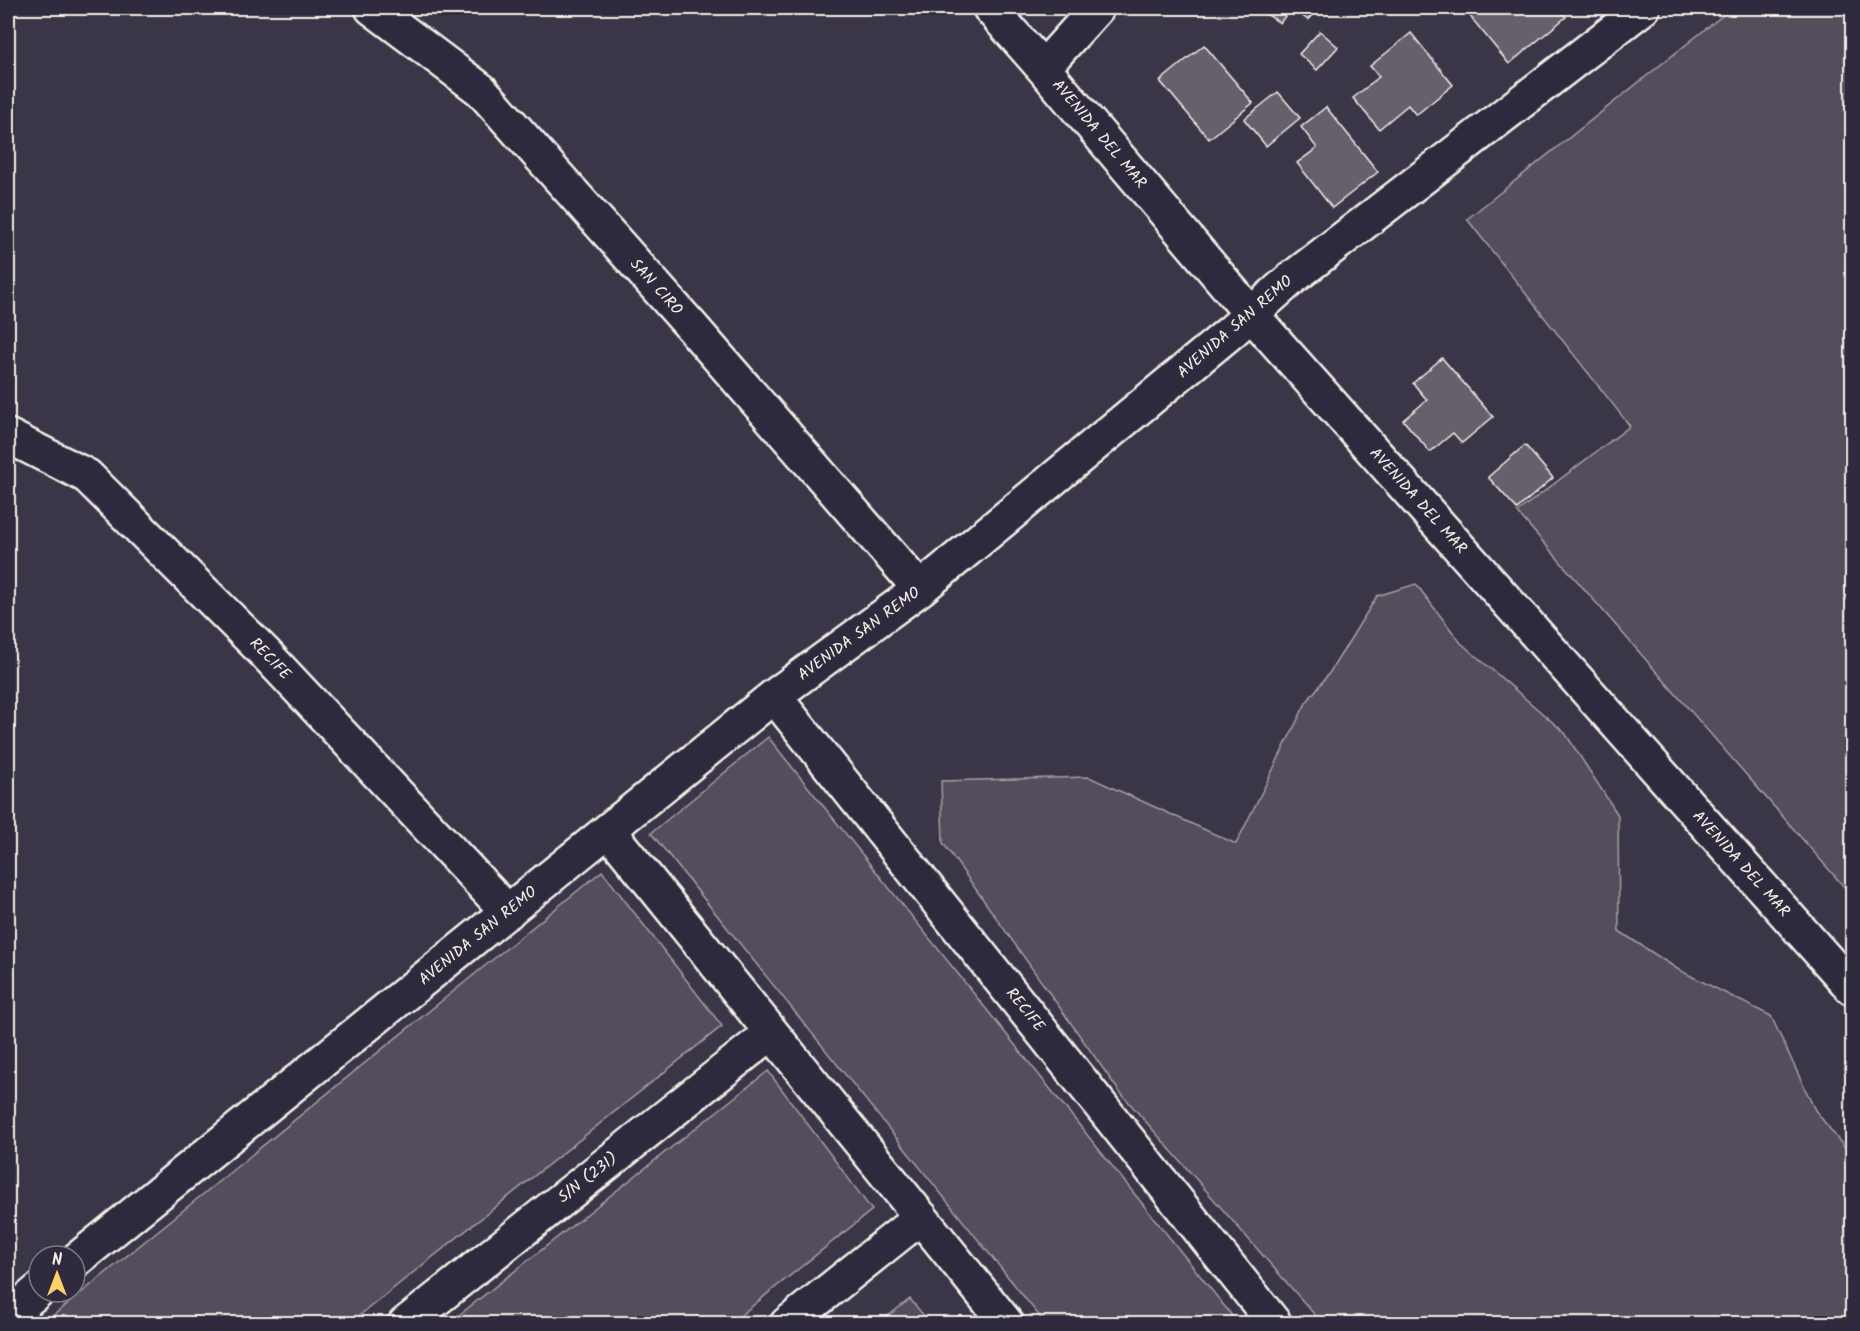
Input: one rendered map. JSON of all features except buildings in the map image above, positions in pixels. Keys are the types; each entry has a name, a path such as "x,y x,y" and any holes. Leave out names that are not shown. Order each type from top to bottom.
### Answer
{"street":[{"name":"SAN CIRO","path":"372,8 481,90 692,327 920,589"},
{"name":"AVENIDA DEL MAR","path":"990,8 1251,314 1852,988"},
{"path":"1043,68 1097,8"},
{"name":"AVENIDA SAN REMO","path":"87,1251 774,696 920,589 1311,263 1643,8"},
{"name":"RECIFE","path":"8,436 87,476 265,653 508,912"},
{"name":"RECIFE","path":"774,696 1275,1323"},
{"path":"608,830 1007,1323"},
{"name":"S/N (231)","path":"405,1323 771,1033"},
{"path":"787,1323 921,1217"},
{"path":"8,1316 27,1300"}],"shaded area":[{"path":"1732,8 1852,8 1852,896 1517,512 1630,426 1467,219"},
{"path":"1416,584 1461,643 1565,733 1618,815 1619,931 1679,970 1771,1016 1815,1110 1852,1157 1852,1323 1322,1323 1119,1091 943,843 941,781 1089,777 1236,844 1306,703 1330,672 1377,596"},
{"path":"768,737 1238,1323 1045,1323 651,833"},
{"path":"602,871 722,1026 350,1323 44,1323 67,1304 87,1304 87,1288"},
{"path":"768,1071 872,1210 731,1323 449,1323"},
{"path":"910,1299 930,1323 879,1323"}]}
